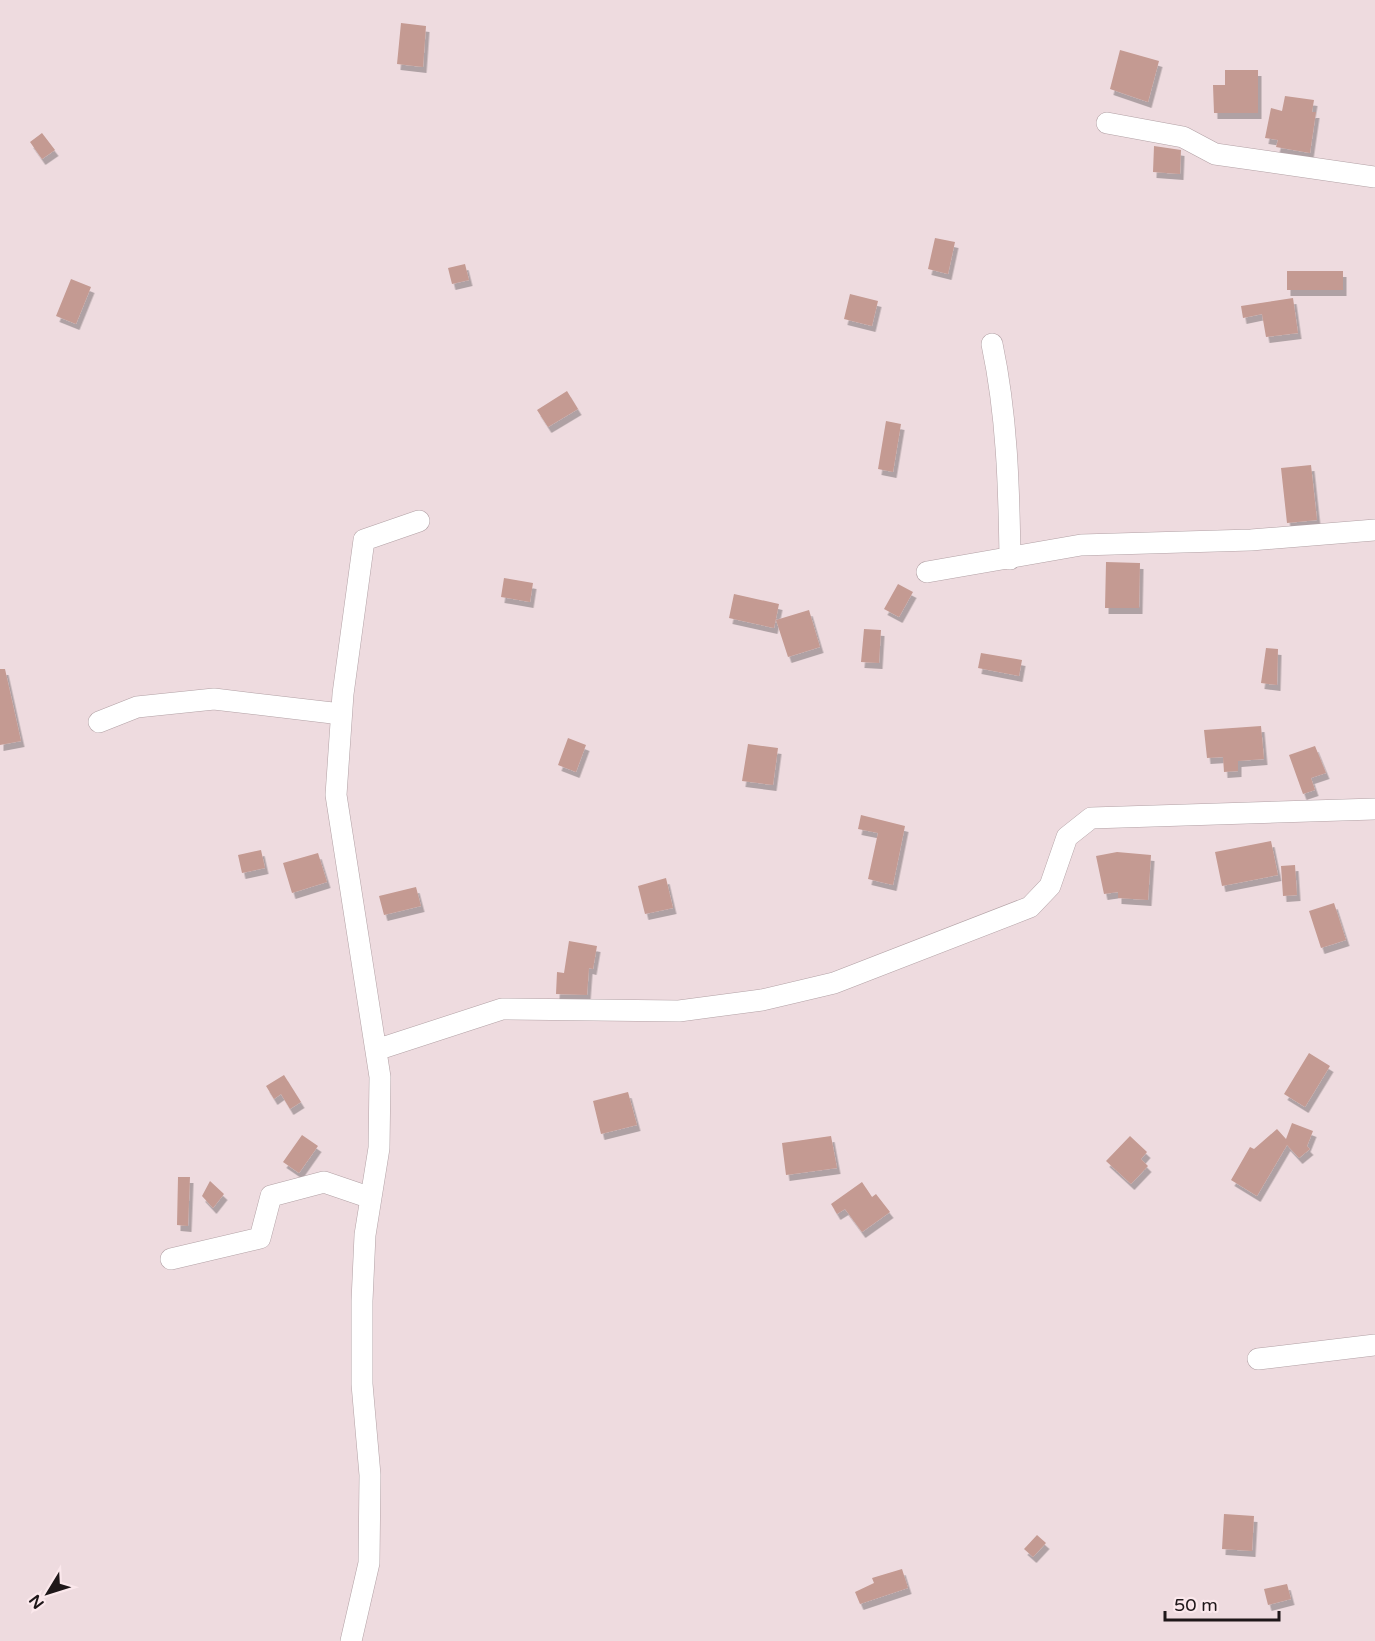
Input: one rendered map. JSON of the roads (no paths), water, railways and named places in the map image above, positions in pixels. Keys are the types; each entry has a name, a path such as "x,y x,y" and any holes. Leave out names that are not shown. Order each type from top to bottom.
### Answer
{"street":[{"path":"1107,123 1183,137 1215,154 1375,177"},
{"path":"992,344 1002,391 1009,473 1010,559"},
{"path":"351,1641 369,1563 370,1475 362,1384 362,1301 365,1235 380,1148 380,1077 336,795 341,714 364,540 419,521"},
{"path":"927,572 1081,546 1251,540 1375,530"},
{"path":"99,722 137,707 214,699 341,714"},
{"path":"376,1050 502,1009 679,1011 762,999 834,983 1030,907 1050,886 1067,837 1091,818 1375,809"},
{"path":"171,1259 261,1238 271,1196 324,1182 371,1198"},
{"path":"1258,1359 1375,1345"}]}
